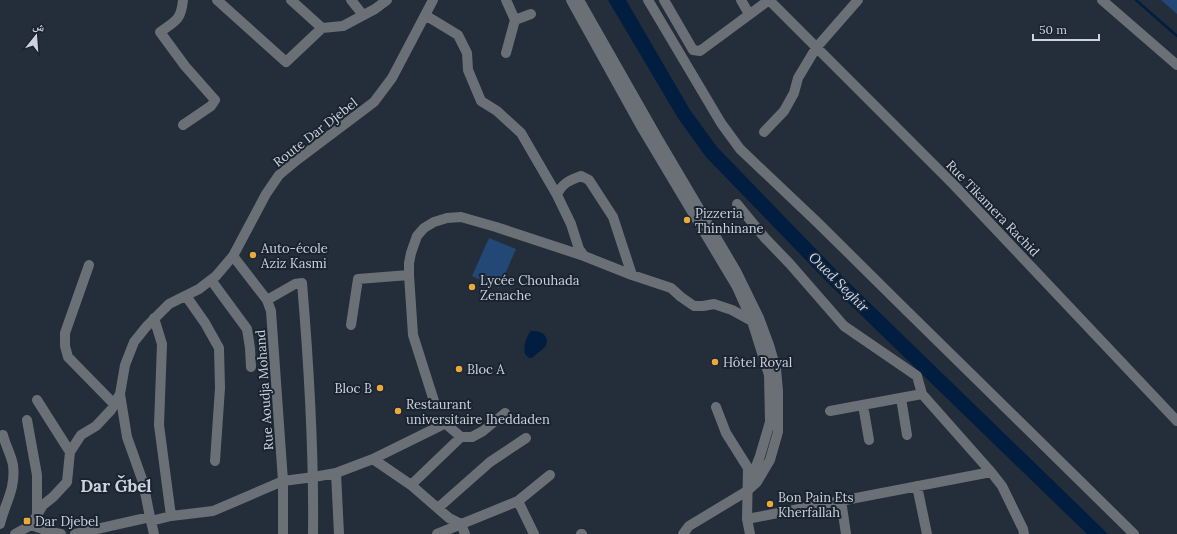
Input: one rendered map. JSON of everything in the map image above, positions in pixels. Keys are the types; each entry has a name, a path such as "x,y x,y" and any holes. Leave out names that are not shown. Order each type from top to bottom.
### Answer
{"street":[{"path":"183,0 179,19 160,32 185,66 215,100 211,106 183,125"},
{"path":"217,0 286,62 322,28 343,26 387,0"},
{"path":"291,0 322,28"},
{"path":"351,0 363,15"},
{"name":"Route Dar Djebel","path":"32,530 36,516 43,505 53,498 67,482 70,452 81,435 96,426 111,410 120,394 125,365 134,342 154,318 169,304 200,289 211,280 233,256 266,194 279,175 374,102 392,78 433,0"},
{"path":"506,0 515,20 506,53"},
{"path":"571,0 642,128 737,287 752,320 769,375 770,422 760,456 747,491"},
{"path":"579,0 671,155 736,271 759,318 776,369 778,392 778,432 770,460 757,482 747,491 689,526 683,534"},
{"path":"648,0 721,123 740,149 818,222 1134,534"},
{"path":"664,0 693,50 700,51 769,0"},
{"path":"741,0 750,14"},
{"name":"Rue Tikamera Rachid","path":"769,0 953,184 1177,421"},
{"path":"764,132 784,111 794,93 798,78 816,48 858,0"},
{"path":"1102,0 1177,65"},
{"path":"515,20 531,14"},
{"path":"425,15 458,35 467,53 468,70 481,101 497,112 521,133 557,195 571,224 579,249 584,256"},
{"path":"557,195 561,186 571,180 581,176 589,180 613,217 632,275"},
{"path":"737,204 765,238 790,264 844,326 917,376 922,394 1002,486 1024,534"},
{"path":"434,401 413,335 409,275 411,253 417,236 424,228 434,222 447,218 461,217 584,256 632,275 672,288 681,297 694,306 714,304 732,310 752,320"},
{"name":"Rue Aoudja Mohand","path":"233,256 267,300 271,311 283,481 283,534"},
{"path":"89,265 66,333 65,346 68,357 114,404"},
{"path":"352,325 358,279 409,275"},
{"path":"211,280 247,329 250,367"},
{"path":"267,300 295,284 302,283 314,477 314,534"},
{"path":"186,296 205,323 219,348 220,388 214,461"},
{"path":"154,318 162,344 160,424 171,516"},
{"path":"120,394 127,437 143,482 154,534"},
{"path":"830,411 922,394"},
{"path":"901,398 907,435"},
{"path":"37,400 70,452"},
{"path":"863,405 869,440"},
{"path":"716,406 726,433 748,468 747,518 750,534"},
{"path":"75,534 151,519 213,511 283,481 336,473 372,459 442,425 446,424 462,437 472,437 483,431 505,413"},
{"path":"27,420 37,475 36,516"},
{"path":"0,524 12,492 14,465 3,435"},
{"path":"411,485 462,437"},
{"path":"438,508 490,462 526,438"},
{"path":"372,459 411,485 449,518 461,524 465,534"},
{"path":"747,518 991,472"},
{"path":"336,473 339,534"},
{"path":"437,534 518,501 550,475"},
{"path":"917,486 927,534"},
{"path":"841,500 846,534"},
{"path":"518,501 534,534"},
{"path":"15,534 32,530 61,534"}],"shaded area":[{"path":"1161,0 1177,0 1177,14"},
{"path":"489,238 516,249 499,288 472,276"}],"water":[{"name":"Oued Seghir","path":"608,0 626,0 690,110 717,147 842,276 1108,534 1087,534 831,286 706,157 678,118"},
{"path":"531,331 544,334 547,343 543,349 532,358 529,358 525,354 524,349 526,339"}],"waterway":[{"path":"1136,0 1177,36"}],"place":[{"name":"Pizzeria Thinhinane","path":"687,220"},
{"name":"Auto-école Aziz Kasmi","path":"253,255"},
{"name":"Lycée Chouhada Zenache","path":"472,287"},
{"name":"Hôtel Royal","path":"715,362"},
{"name":"Bloc A","path":"459,369"},
{"name":"Bloc B","path":"380,388"},
{"name":"Restaurant universitaire Iheddaden","path":"398,411"},
{"name":"Bon Pain Ets Kherfallah","path":"770,504"},
{"name":"Dar Djebel","path":"27,521"}],"district":[{"name":"Dar Ǧbel","path":"116,486"}]}
